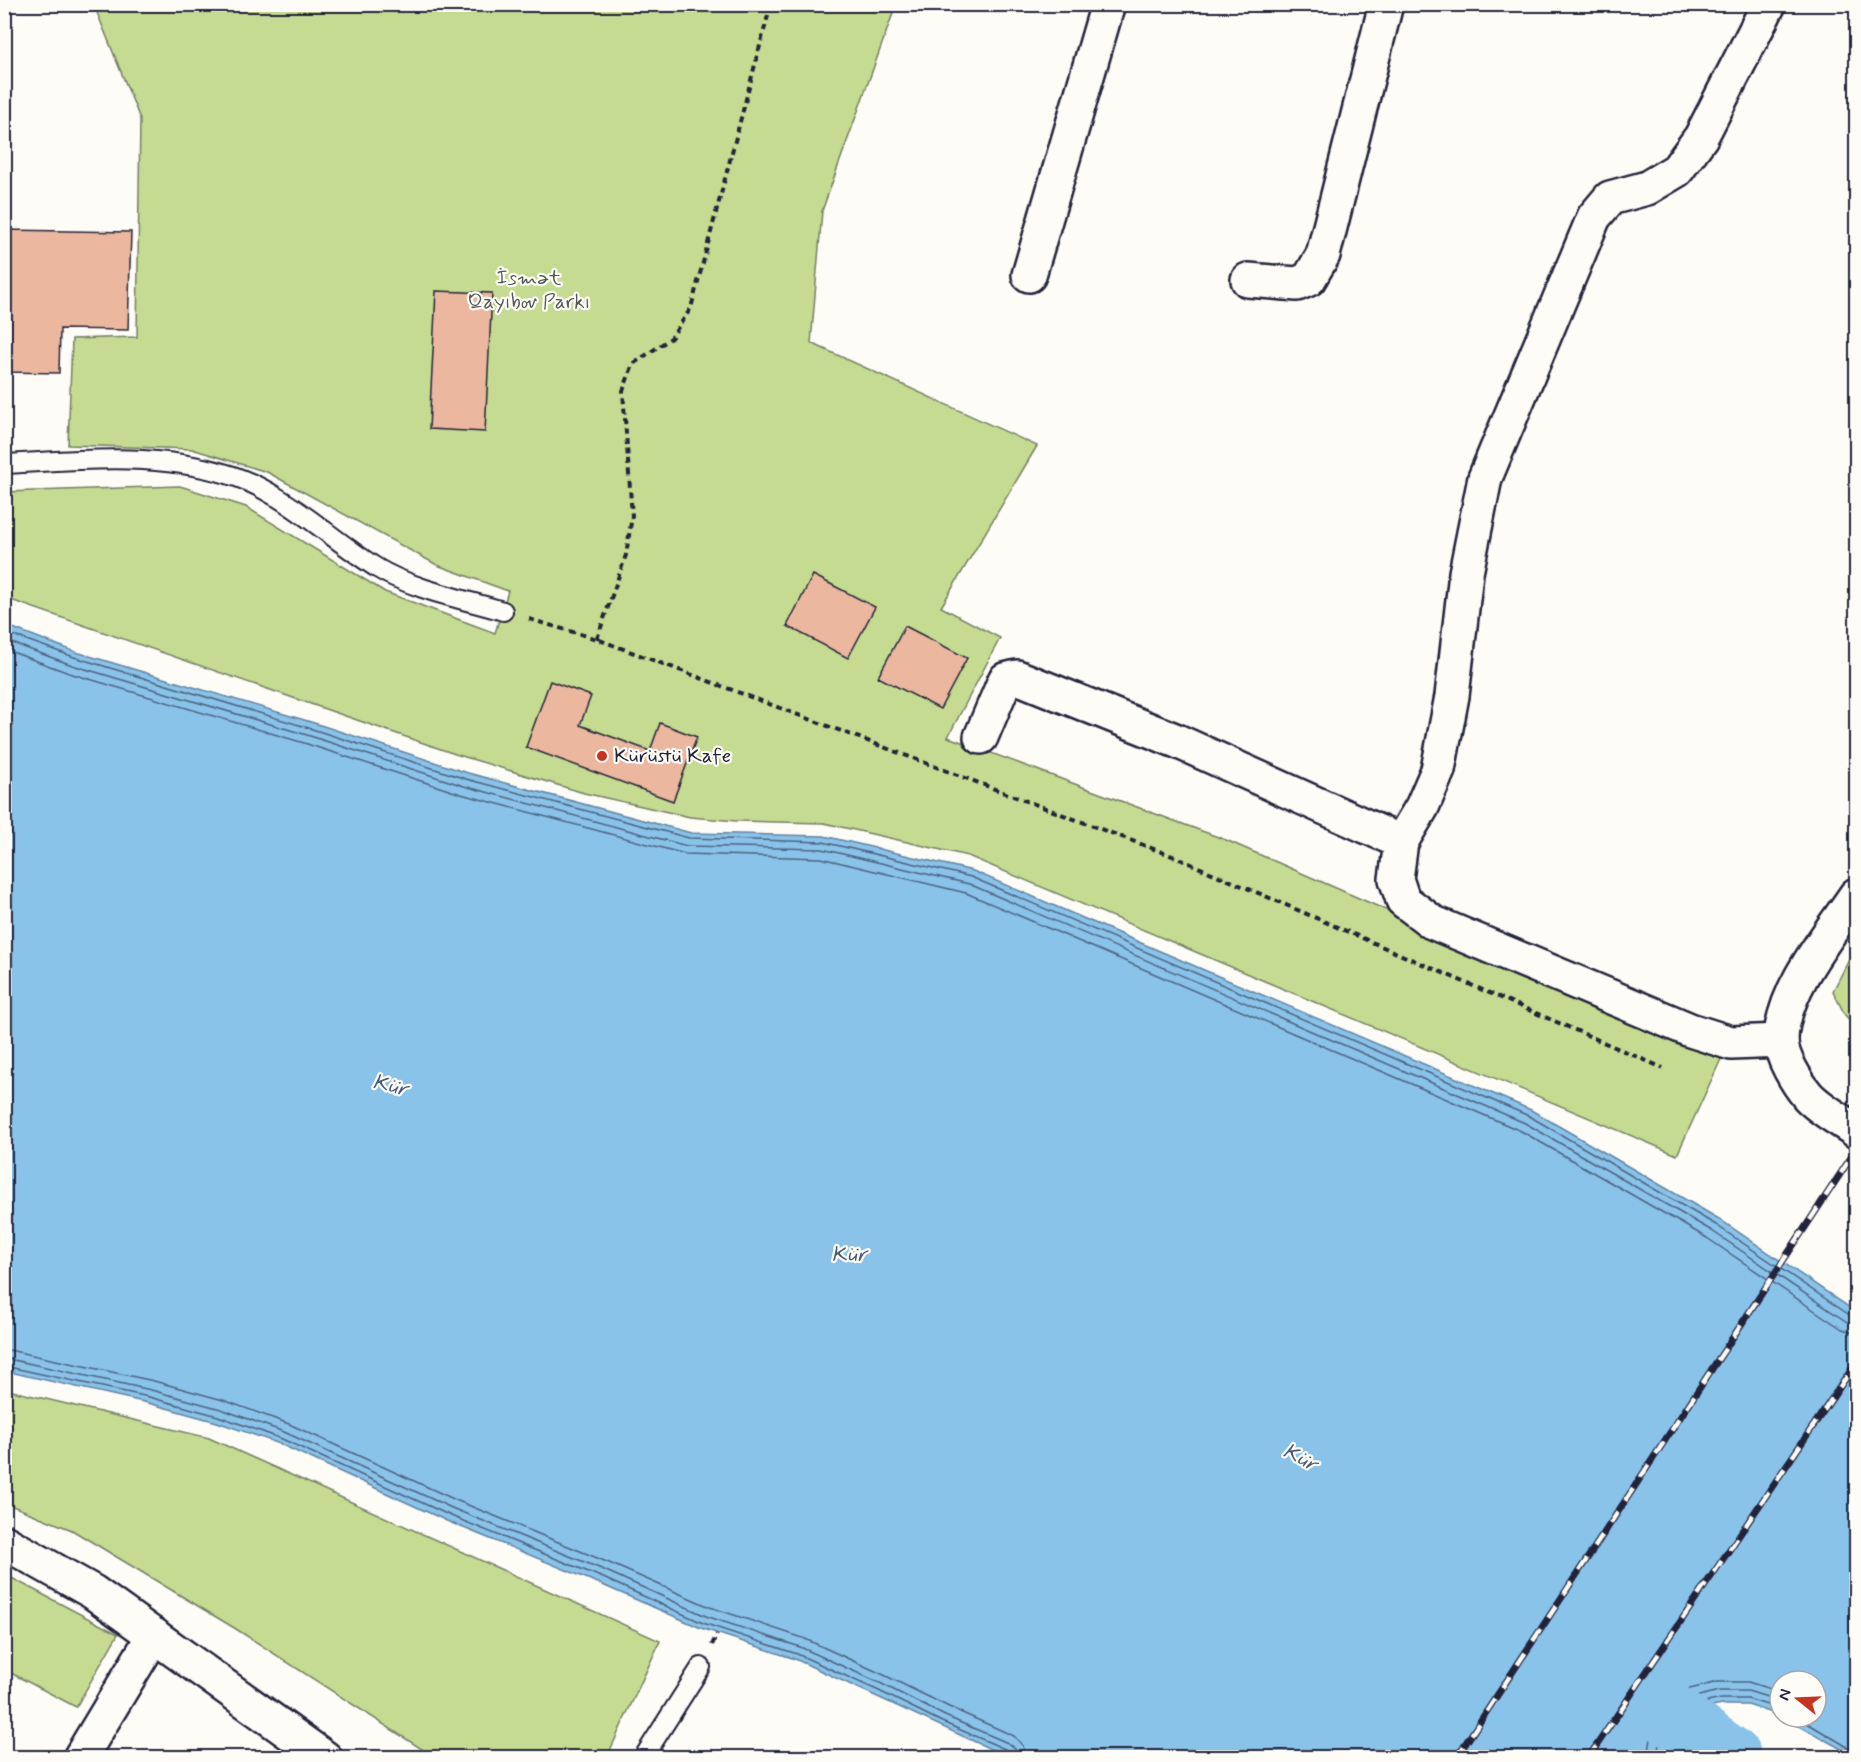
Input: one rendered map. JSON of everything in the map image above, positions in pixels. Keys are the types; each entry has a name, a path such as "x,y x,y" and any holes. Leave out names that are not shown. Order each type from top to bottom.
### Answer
{"street":[{"path":"1029,275 1108,4"},
{"path":"1248,280 1296,284 1309,279 1323,255 1386,4"},
{"path":"1769,4 1701,137 1677,170 1647,188 1610,198 1594,217 1485,478 1466,573 1452,696 1438,770 1422,807 1401,842 1396,879 1403,900 1432,922 1690,1030 1731,1043 1781,1041"},
{"path":"981,737 1005,680 1017,676 1177,741 1401,842"},
{"path":"1857,895 1805,971 1788,1009 1781,1041 1791,1072 1809,1097 1857,1131"},
{"path":"4,1542 93,1592 325,1758"},
{"path":"80,1758 154,1635"}],"lane":[{"path":"4,464 126,458 177,463 228,474 271,494 379,569 409,582 503,611"},
{"path":"643,1758 701,1666"}],"path":[{"path":"597,639 627,555 632,516 623,391 633,364 671,338 691,308 771,4"},
{"path":"503,611 597,639 1175,857 1663,1068"}],"green space":[{"name":"İsmət Qayıbov Parkı","path":"94,5 896,5 822,211 811,343 1037,446 941,607 1000,638 948,737 1226,840 1722,1057 1677,1155 968,856 824,823 737,821 690,817 584,793 455,754 5,598 5,492 180,486 246,507 385,592 495,633 508,591 437,565 267,472 192,449 68,445 72,339 137,337 140,119"},
{"path":"1856,946 1856,1028 1845,1015 1833,991"},
{"path":"4,1389 209,1438 660,1641 607,1757 434,1757 236,1629 72,1530 5,1503"},
{"path":"4,1574 118,1634 76,1707 5,1670"}],"water":[{"name":"Kür","path":"5,625 76,652 311,722 468,773 691,833 824,836 973,871 1531,1110 1719,1219 1856,1312 1856,1757 1805,1729 1828,1729 1828,1669 1768,1669 1768,1712 1748,1705 1722,1705 1692,1711 1673,1736 1671,1757 1008,1757 795,1659 701,1628 449,1522 280,1444 217,1422 148,1403 5,1371"}],"building":[{"path":"4,230 131,232 128,330 60,329 59,373 4,372"},
{"path":"436,291 492,293 485,432 429,429"},
{"path":"813,575 875,607 848,658 787,626"},
{"path":"905,626 967,658 940,709 878,677"},
{"path":"550,681 591,696 580,725 650,751 660,723 697,737 673,801 526,747"}],"waterway":[{"name":"Kür","path":"1613,1673 1730,1758"}],"railway":[{"path":"1456,1758 1856,1150"},
{"path":"1588,1758 1856,1363"}],"place":[{"name":"Kürüstü Kafe","path":"602,756"}]}
